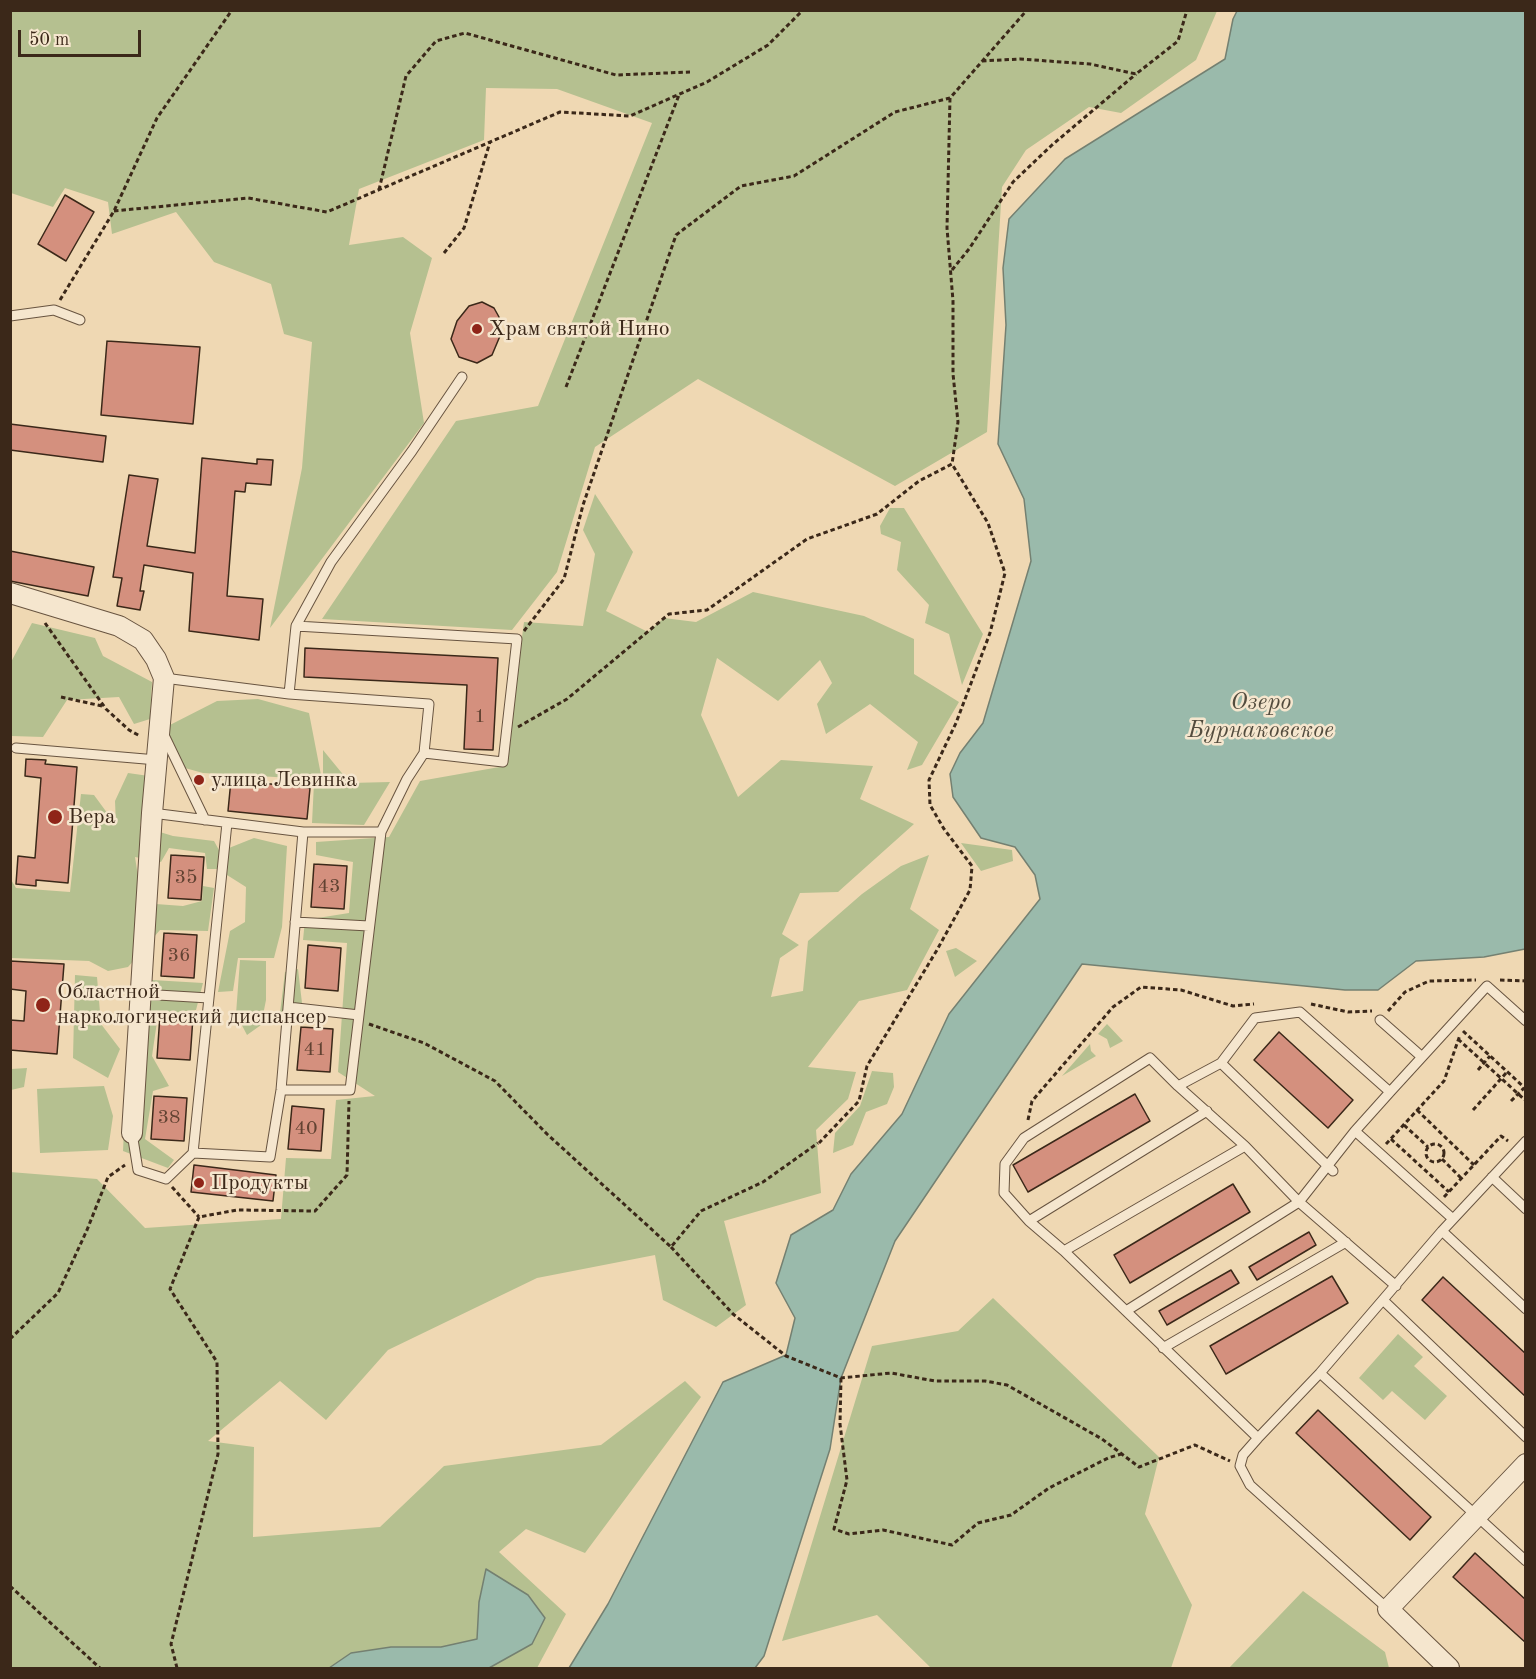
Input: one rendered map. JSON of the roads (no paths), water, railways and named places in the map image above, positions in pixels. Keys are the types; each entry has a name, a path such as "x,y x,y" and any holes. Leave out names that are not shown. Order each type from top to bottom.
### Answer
{"street":[{"path":"10,593 119,626 143,640 156,659 164,678 152,813 132,1133"},
{"path":"1449,1668 1388,1609 1526,1464"}],"lane":[{"path":"10,316 54,310 80,320"},
{"path":"289,694 296,626 331,562 412,451 462,377"},
{"path":"296,626 518,639 503,762 424,753"},
{"path":"164,678 289,694 429,704 424,753 407,779 381,832 350,1090 280,1090"},
{"path":"16,748 158,744 205,820"},
{"path":"152,813 303,832 381,832"},
{"path":"132,1133 138,1170 166,1179 193,1153 227,823"},
{"path":"193,1153 270,1157 280,1090 303,832"},
{"path":"295,922 369,926"},
{"path":"1126,1311 1299,1202 1330,1168 1355,1131 1487,986 1526,1021"},
{"path":"141,994 209,998"},
{"path":"288,1007 358,1017"},
{"path":"1178,1086 1221,1063 1255,1018 1300,1012 1390,1092"},
{"path":"1380,1020 1422,1057"},
{"path":"1258,1438 1064,1251 1029,1221 1004,1193 1005,1164 1024,1138 1150,1058 1245,1146 1299,1202 1396,1286"},
{"path":"1221,1063 1330,1168"},
{"path":"1029,1221 1207,1111"},
{"path":"1355,1131 1453,1219"},
{"path":"1388,1609 1250,1485 1240,1466 1244,1455 1258,1438 1320,1373 1442,1231 1526,1141"},
{"path":"1064,1251 1245,1146"},
{"path":"1492,1177 1526,1209"},
{"path":"1442,1231 1526,1309"},
{"path":"1163,1348 1346,1242"},
{"path":"1384,1301 1526,1437"},
{"path":"1320,1373 1526,1561"}],"water":[{"name":"Озеро Бурнаковское","path":"1237,11 1525,11 1525,949 1484,957 1416,961 1378,990 1345,990 1082,964 895,1241 841,1378 830,1449 764,1656 755,1668 569,1668 608,1604 723,1382 786,1355 795,1318 776,1283 791,1235 833,1210 851,1174 902,1114 949,1014 1040,899 1035,875 1015,847 981,838 953,797 950,774 960,753 983,723 1031,561 1024,499 998,444 1006,325 1003,268 1009,219 1065,159 1225,59 1233,19"},
{"path":"486,1569 528,1595 545,1618 532,1644 489,1668 329,1668 351,1653 391,1647 441,1647 477,1639 479,1602"}],"place":[{"name":"Храм святой Нино","path":"477,329"},
{"name":"улица Левинка","path":"199,780"},
{"name":"Вера","path":"55,817"},
{"name":"Областной наркологический диспансер","path":"43,1005"},
{"name":"Продукты","path":"199,1183"}]}
